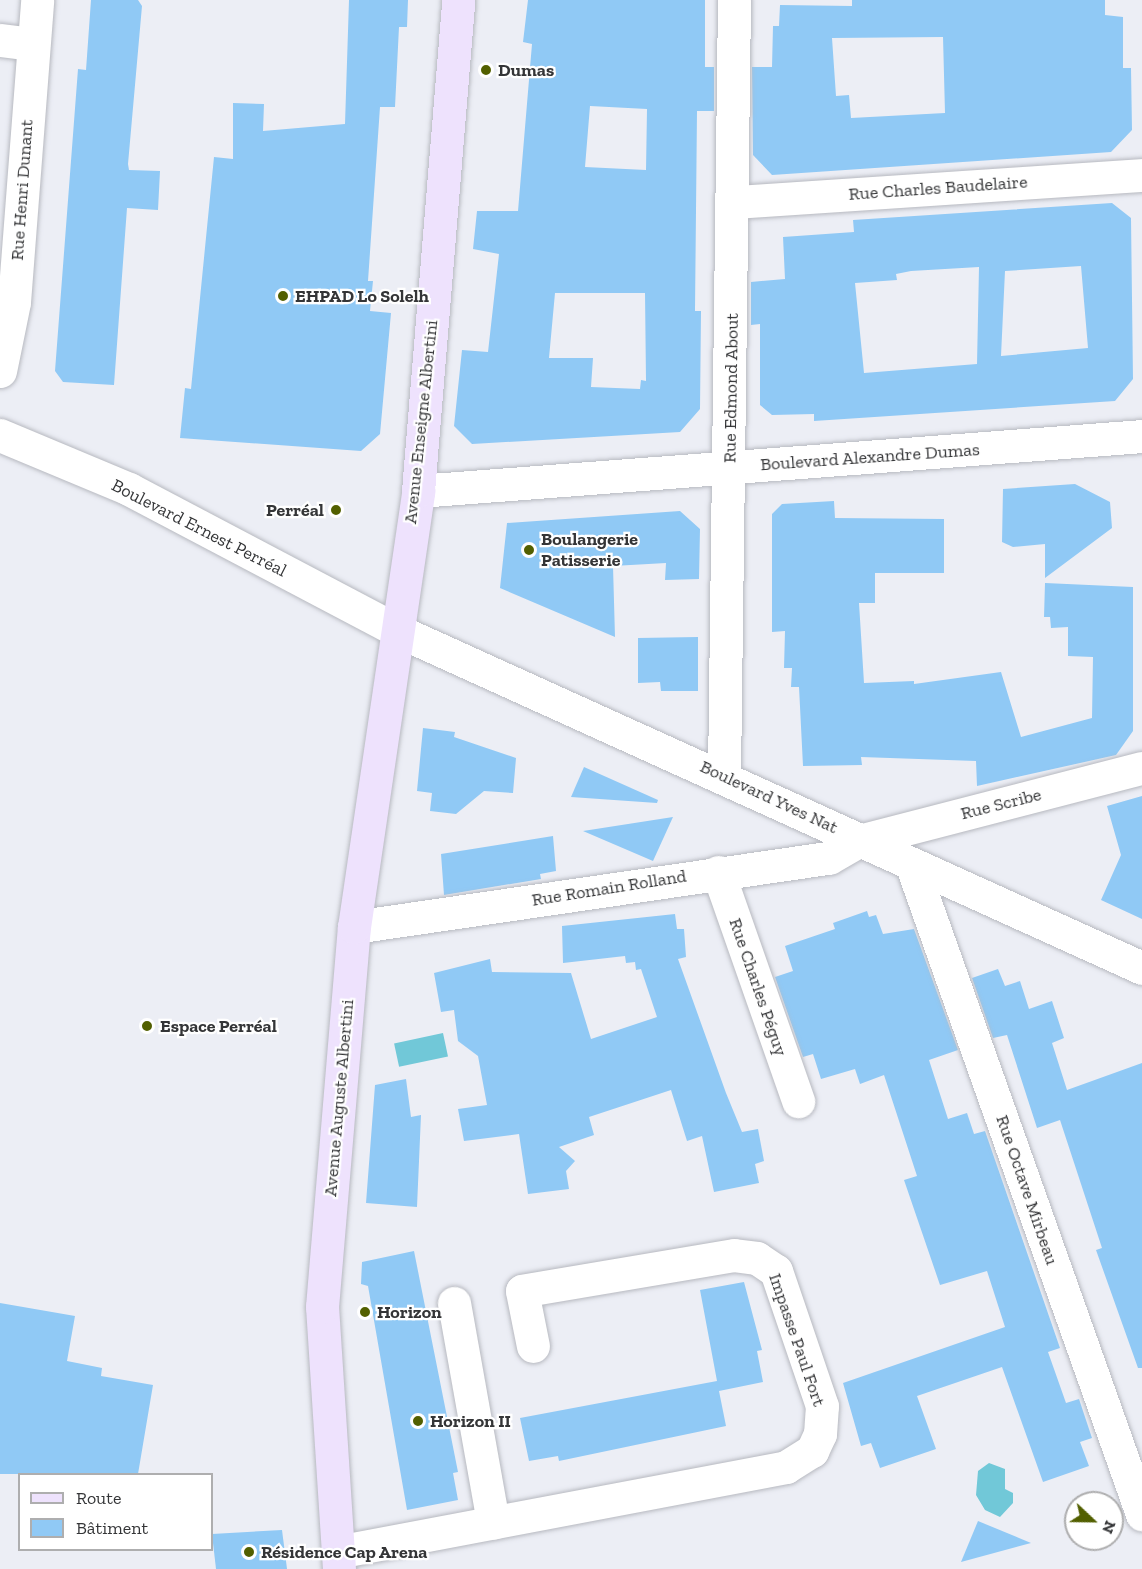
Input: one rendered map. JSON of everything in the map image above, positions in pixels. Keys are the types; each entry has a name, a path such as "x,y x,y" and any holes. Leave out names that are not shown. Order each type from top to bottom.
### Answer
{"street":[{"name":"Rue Henri Dunant","path":"0,371 14,302 37,0"},
{"name":"Avenue Enseigne Albertini","path":"394,629 417,491 458,0"},
{"name":"Rue Edmond About","path":"724,775 735,202 734,0"},
{"path":"0,40 33,44"},
{"name":"Rue Charles Baudelaire","path":"735,202 1142,175"},
{"name":"Boulevard Ernest Perréal","path":"0,435 129,489 394,629"},
{"name":"Boulevard Alexandre Dumas","path":"417,491 1142,436"},
{"name":"Boulevard Yves Nat","path":"394,629 724,775 912,866 1142,968"},
{"name":"Avenue Auguste Albertini","path":"338,1561 322,1307 354,927 394,629"},
{"name":"Rue Scribe","path":"859,840 1142,768"},
{"name":"Rue Romain Rolland","path":"354,927 718,872 829,858 859,840"},
{"name":"Rue Octave Mirbeau","path":"912,866 1142,1514"},
{"name":"Rue Charles Péguy","path":"718,872 798,1101"},
{"name":"Impasse Paul Fort","path":"338,1561 493,1522 786,1467 806,1457 820,1434 822,1406 776,1271 757,1258 734,1255 522,1291 534,1347"},
{"path":"454,1303 493,1522"}],"water":[{"path":"443,1033 448,1056 399,1067 394,1043"},
{"path":"989,1463 1005,1469 1005,1489 1013,1493 1013,1503 1000,1517 985,1510 976,1495 978,1471"}],"building":[{"path":"91,0 138,0 142,6 128,164 129,170 160,171 158,210 127,208 114,385 63,382 55,371 78,69 86,70"},
{"name":"EHPAD Lo Solelh","path":"349,0 408,0 407,27 399,27 395,107 380,107 368,281 373,281 370,311 391,313 380,434 361,451 180,438 185,388 191,389 214,157 233,159 233,103 264,104 263,131 345,124"},
{"path":"528,0 705,0 705,67 714,67 714,111 697,111 695,311 701,311 700,409 680,432 472,444 454,426 462,350 488,352 499,254 473,249 477,211 518,211 532,44 523,42","holes":["590,106 647,109 646,170 585,167","555,293 645,293 646,381 641,380 640,389 591,387 593,358 549,358"]},
{"path":"852,0 1105,0 1105,15 1123,17 1123,68 1131,68 1132,130 1111,152 772,175 753,155 752,67 772,67 773,26 779,26 780,5 852,6","holes":["943,37 945,113 851,118 849,95 836,96 832,38"]},
{"path":"1112,203 1131,218 1133,379 1115,401 814,421 814,414 772,415 760,405 760,324 751,325 751,282 785,279 783,237 854,232 853,220","holes":["1081,266 1088,348 1001,356 1005,271","979,267 977,364 864,373 855,283 897,280 896,274 911,271"]},
{"path":"1075,484 1110,502 1112,528 1045,578 1045,544 1013,547 1002,542 1003,489"},
{"path":"834,501 835,518 944,519 944,573 875,573 875,603 859,603 864,683 914,681 914,684 1001,672 1021,737 1092,718 1093,657 1068,656 1068,627 1051,628 1050,617 1044,617 1045,583 1133,587 1133,731 1116,755 977,786 976,761 861,757 862,765 803,766 799,687 791,687 792,668 784,668 785,631 772,632 772,514 782,504"},
{"path":"680,511 700,529 699,579 665,580 666,563 613,566 615,637 500,588 507,523"},
{"path":"698,637 698,691 661,691 660,682 638,683 638,638"},
{"path":"423,728 455,732 454,737 516,758 513,793 484,791 456,814 430,811 432,793 417,791"},
{"path":"584,767 658,800 657,803 571,797"},
{"path":"1142,796 1142,919 1101,900 1121,855 1107,806"},
{"path":"673,817 653,861 583,831"},
{"path":"553,836 556,871 540,874 541,879 444,895 441,854"},
{"path":"867,911 869,917 876,915 883,934 914,929 958,1050 929,1060 948,1119 967,1113 974,1134 985,1131 1060,1348 1048,1352 1066,1403 1079,1399 1092,1438 1080,1442 1089,1466 1043,1482 1002,1367 917,1396 936,1449 880,1468 871,1443 861,1446 843,1383 1005,1327 987,1271 940,1285 904,1180 917,1176 884,1075 860,1084 855,1069 821,1079 813,1054 803,1057 775,977 793,971 785,946 835,929 833,923"},
{"path":"675,914 677,929 684,929 686,957 678,959 726,1093 742,1132 758,1129 764,1161 755,1164 759,1183 714,1192 702,1136 687,1141 671,1090 589,1117 594,1135 559,1147 575,1161 566,1171 569,1189 528,1194 519,1134 464,1141 458,1109 487,1105 478,1056 458,1041 454,1010 441,1012 434,973 490,959 492,972 571,973 591,1039 657,1017 641,969 636,970 635,962 626,963 625,956 563,963 562,926"},
{"path":"998,969 1005,986 1020,981 1029,1009 1052,1001 1064,1038 1052,1043 1067,1090 1142,1063 1142,1368 1138,1368 1096,1250 1102,1248 1060,1120 1037,1128 1007,1035 993,1038 972,978"},
{"path":"406,1079 411,1117 421,1115 417,1207 366,1203 375,1085"},
{"name":"Horizon II","path":"414,1251 458,1472 453,1473 458,1500 407,1510 368,1286 361,1284 362,1262"},
{"path":"744,1282 762,1350 757,1351 763,1382 719,1391 726,1426 559,1461 558,1456 529,1461 520,1418 717,1381 700,1290"},
{"path":"0,1303 75,1316 67,1361 102,1368 101,1376 153,1385 138,1473 0,1474"},
{"path":"978,1521 1031,1543 961,1562"},
{"name":"Résidence Cap Arena","path":"282,1530 287,1569 216,1569 213,1534"}],"place":[{"name":"Dumas","path":"486,70"},
{"name":"EHPAD Lo Solelh","path":"283,296"},
{"name":"Perréal","path":"336,510"},
{"name":"Boulangerie Patisserie","path":"529,550"},
{"name":"Espace Perréal","path":"147,1026"},
{"name":"Horizon","path":"365,1312"},
{"name":"Horizon II","path":"418,1421"},
{"name":"Résidence Cap Arena","path":"249,1552"}]}
